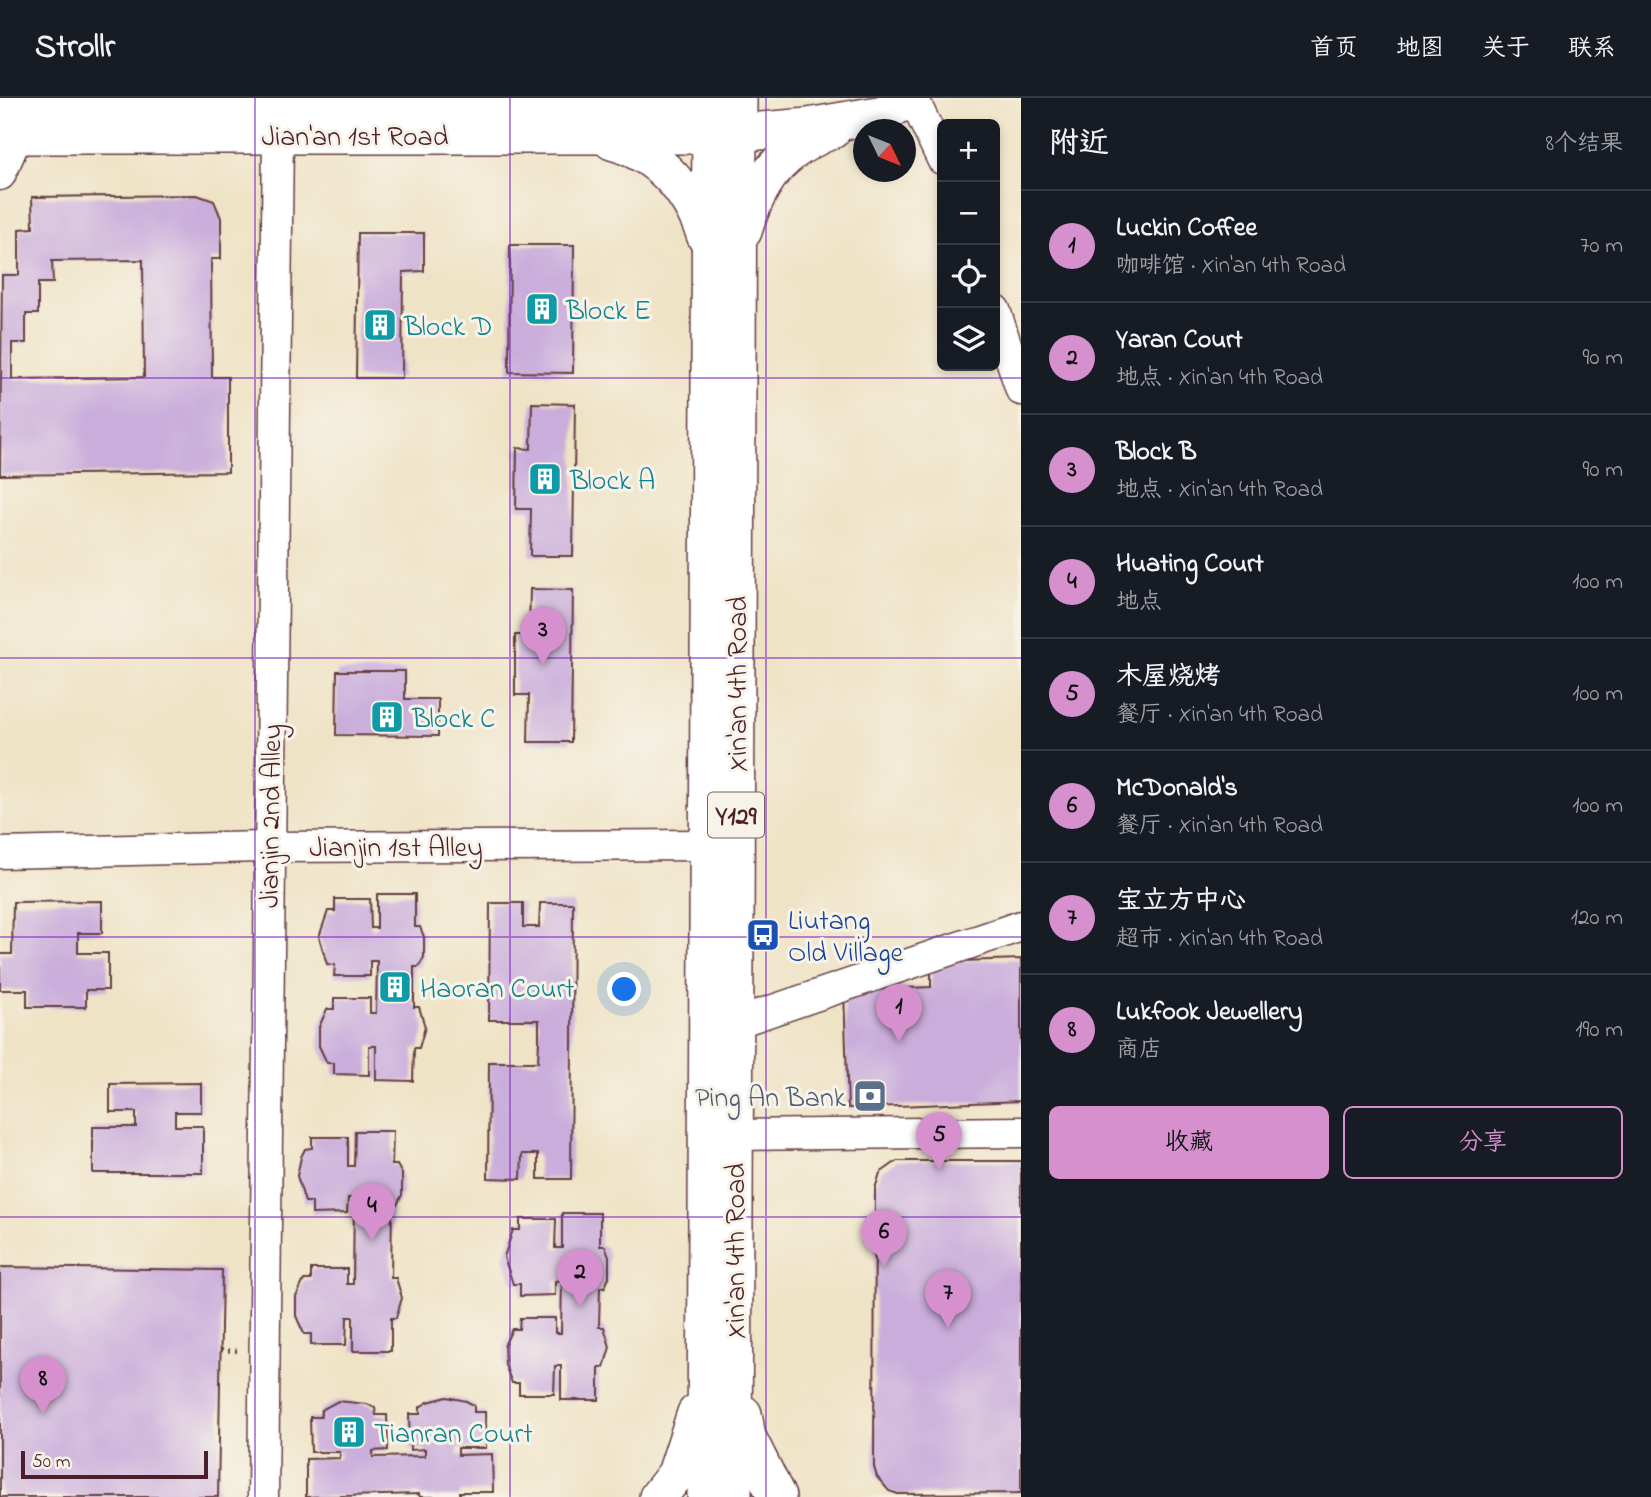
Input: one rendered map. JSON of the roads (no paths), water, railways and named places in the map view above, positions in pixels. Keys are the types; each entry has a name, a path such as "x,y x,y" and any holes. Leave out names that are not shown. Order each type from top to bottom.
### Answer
{"main road":[{"name":"Jian'an 1st Road","path":"16,115 581,100 730,111"},
{"path":"730,111 808,127 902,103"},
{"path":"594,135 637,150 664,168 679,184 724,249 758,193 786,157 802,142 902,103"},
{"name":"Jian'an 1st Road","path":"16,115 278,135 594,135 730,111"},
{"name":"Xin'an 4th Road","path":"730,111 709,845 720,1368 733,1497"},
{"name":"Xin'an 4th Road","path":"706,1497 720,1368 734,1135 735,1023 724,249"},
{"path":"658,1497 676,1474 692,1428 720,1368"},
{"path":"720,1368 747,1437 776,1497"}],"lane":[{"path":"902,103 937,152"},
{"path":"0,176 16,115"},
{"name":"Jianjin 2nd Alley","path":"263,1497 278,135"},
{"path":"1000,325 1021,390"},
{"name":"Jianjin 1st Alley","path":"0,853 269,846 709,845"},
{"path":"735,1023 1021,926"},
{"path":"734,1135 1021,1132"}],"place":[{"name":"Block E","path":"542,309"},
{"name":"Block D","path":"380,325"},
{"name":"Block A","path":"545,479"},
{"name":"Block B","path":"543,665"},
{"name":"Block C","path":"387,717"},
{"name":"Liutang Old Village","path":"763,935"},
{"name":"Haoran Court","path":"395,987"},
{"name":"Luckin Coffee","path":"899,1042"},
{"name":"Ping An Bank","path":"870,1096"},
{"name":"木屋烧烤","path":"939,1170"},
{"name":"Huating Court","path":"372,1241"},
{"name":"McDonald's","path":"884,1267"},
{"name":"Yaran Court","path":"580,1307"},
{"name":"宝立方中心","path":"948,1328"},
{"name":"Lukfook Jewellery","path":"43,1414"},
{"name":"Tianran Court","path":"349,1432"}]}
